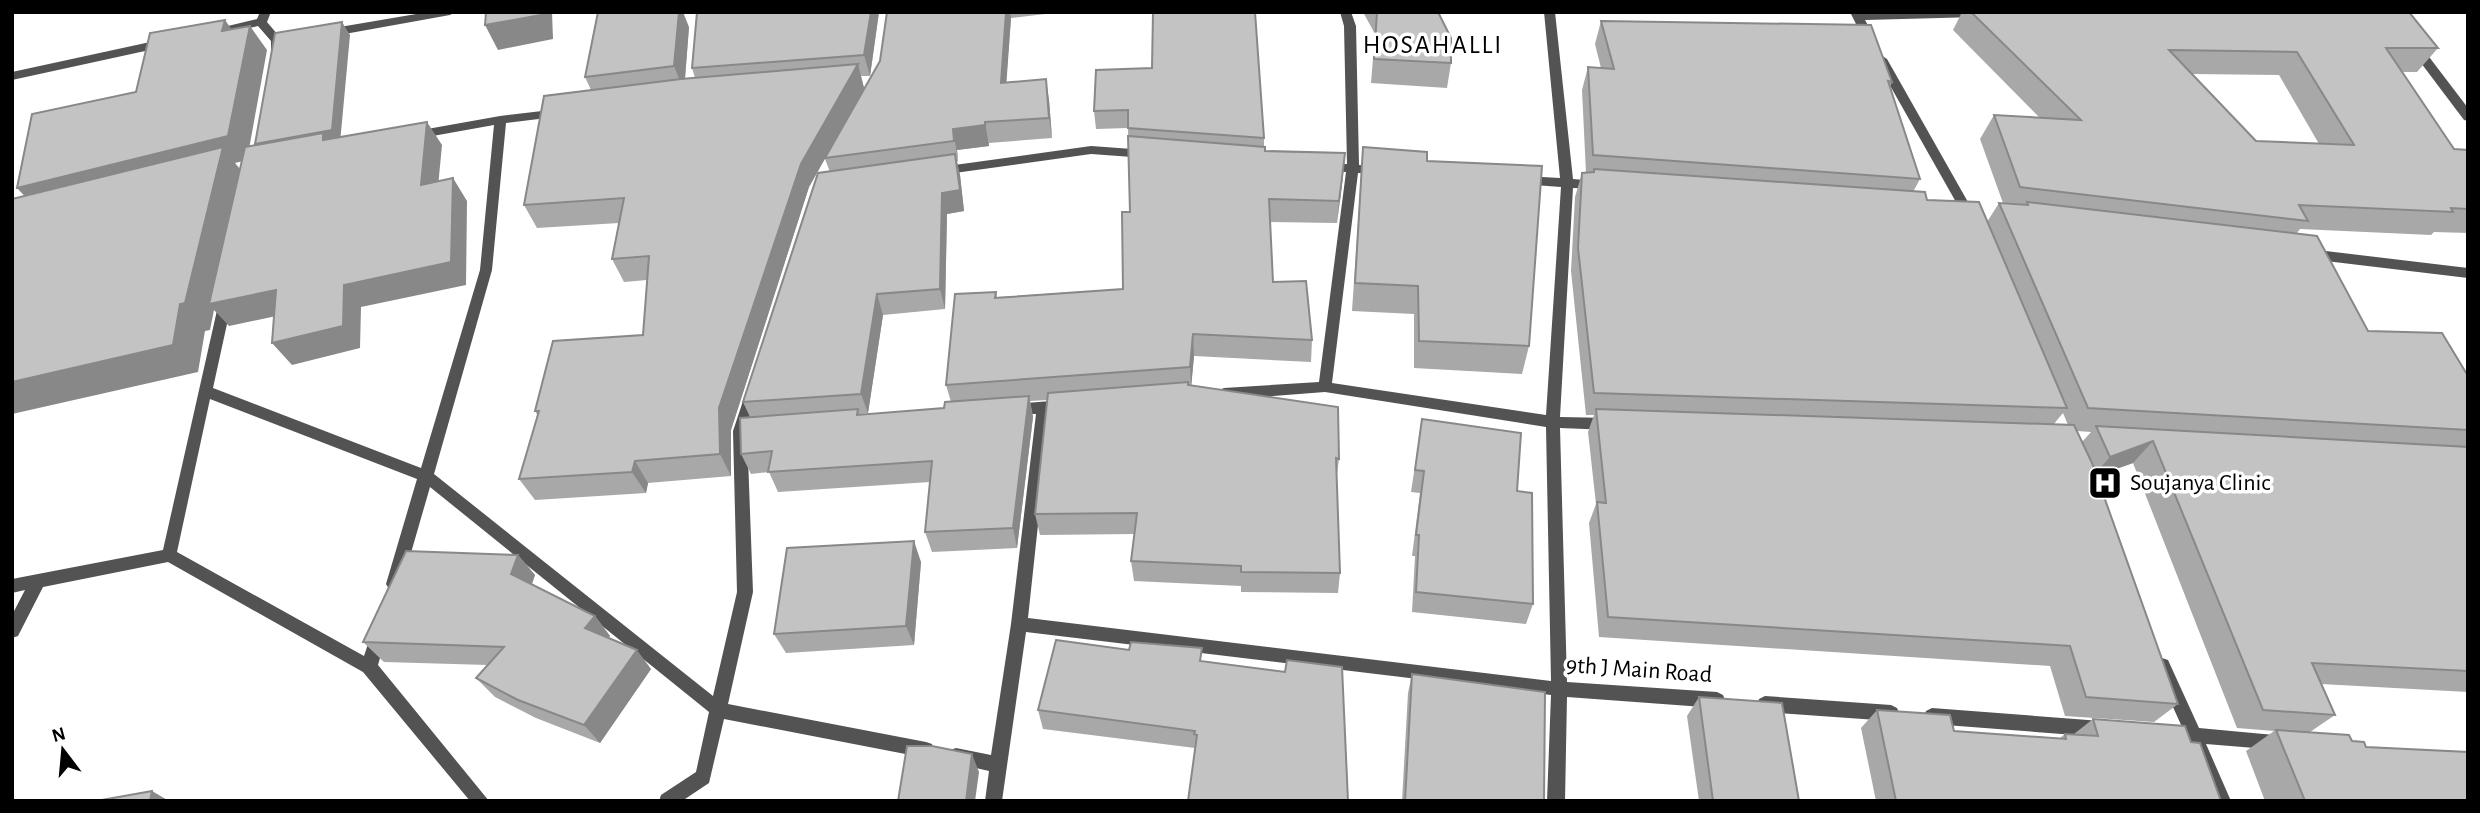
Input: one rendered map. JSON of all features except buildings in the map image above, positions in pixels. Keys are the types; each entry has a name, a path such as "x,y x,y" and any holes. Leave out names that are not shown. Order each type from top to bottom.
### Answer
{"street":[{"path":"317,35 450,12"},
{"path":"1325,387 1353,168 1350,26 1345,12"},
{"path":"1549,12 1567,183 1553,422 1559,689 1556,801"},
{"path":"1979,238 1969,213 1856,15 1992,14"},
{"path":"209,33 264,17 284,40 272,69"},
{"path":"12,76 183,39"},
{"path":"2412,42 2468,117"},
{"path":"2451,92 2468,93"},
{"path":"405,137 568,111"},
{"path":"391,593 486,270 500,120"},
{"path":"927,173 1091,150 1160,155"},
{"path":"1312,165 1393,171"},
{"path":"1513,180 1608,186"},
{"path":"2301,253 2468,272"},
{"path":"169,555 229,284"},
{"path":"667,801 703,777 745,592 747,430 756,380"},
{"path":"1204,396 1325,387 1553,422 1622,424"},
{"path":"205,391 426,476 719,710 1000,765"},
{"path":"1002,411 1084,405"},
{"path":"993,801 1019,624 1044,408"},
{"path":"12,586 169,555 369,667 481,801"},
{"path":"12,631 38,581"},
{"path":"369,667 383,618"},
{"name":"9th J Main Road","path":"1019,624 1559,689 2125,731"},
{"path":"2155,649 2223,801"},
{"path":"2152,733 2290,743"}],"place":[{"name":"Soujanya Clinic","path":"2105,483"}],"district":[{"name":"HOSAHALLI","path":"1433,45"}]}
